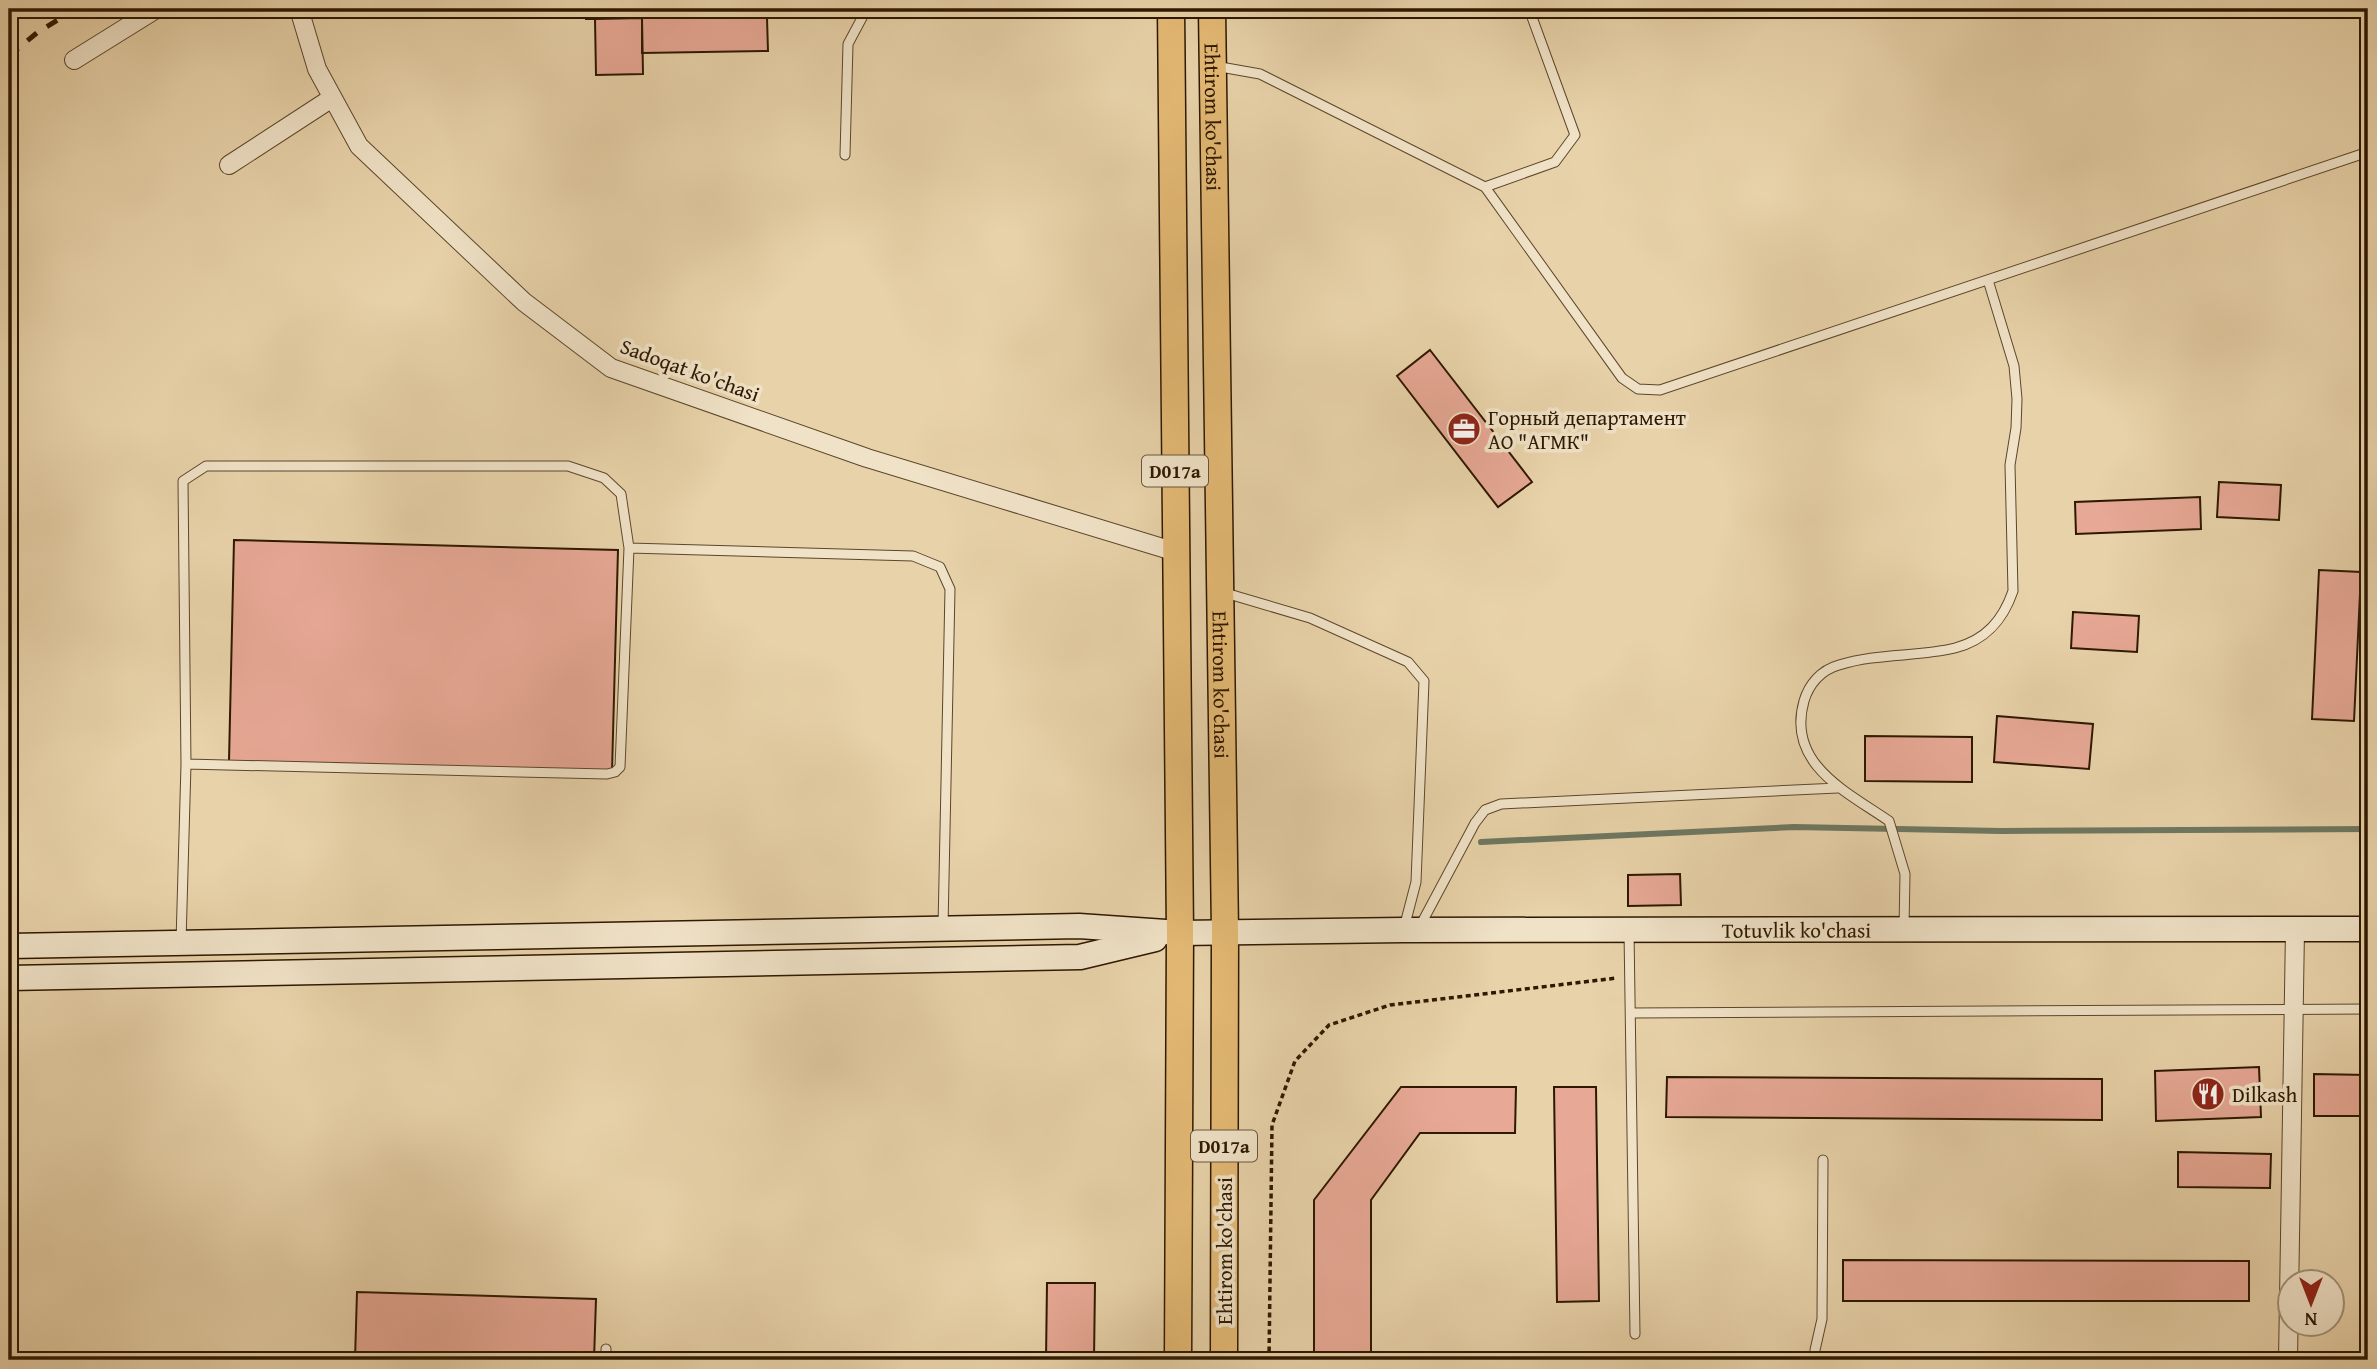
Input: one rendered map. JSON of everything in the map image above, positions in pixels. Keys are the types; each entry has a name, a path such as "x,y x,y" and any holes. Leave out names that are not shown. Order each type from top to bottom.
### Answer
{"main road":[{"name":"Ehtirom ko'chasi","path":"1171,9 1180,933 1178,1360"},
{"name":"Ehtirom ko'chasi","path":"1212,9 1225,932 1224,1360"},
{"path":"9,946 1079,926 1180,933"},
{"name":"Totuvlik ko'chasi","path":"1180,933 1410,930 2368,929"},
{"path":"9,978 1080,957 1180,933"}],"street":[{"path":"74,61 156,9"},
{"name":"Sadoqat ko'chasi","path":"299,9 317,69 359,146 524,302 611,368 867,458 1176,552"},
{"path":"229,165 332,98"},
{"path":"2288,1360 2295,930"}],"lane":[{"path":"845,155 848,44 864,14 873,9"},
{"path":"1485,187 1555,162 1575,135 1528,9"},
{"path":"1213,65 1260,74 1485,187 1622,378 1638,389 1660,390 2368,152"},
{"path":"1904,929 1905,874 1889,821 1838,788 1814,763 1803,741 1800,713 1806,692 1816,677 1836,665 1872,657 1956,648 1989,632 2006,611 2013,591 2010,465 2015,428 2016,388 2014,366 1988,280"},
{"path":"181,944 186,764 183,481 206,466 568,466 604,478 621,494 629,548 620,766 615,772 607,774 186,764"},
{"path":"629,548 913,556 940,568 950,589 943,929"},
{"path":"1220,592 1323,624 1408,662 1424,681 1416,882 1410,930"},
{"path":"1410,930 1475,823 1485,810 1501,804 1838,788"},
{"path":"1629,930 1635,1334"},
{"path":"1631,1013 2368,1009"},
{"path":"1815,1360 1822,1319 1823,1160"},
{"path":"606,1349 606,1360"}],"path":[{"path":"1269,1360 1272,1125 1294,1061 1329,1025 1390,1005 1630,976"}],"building":[{"path":"585,9 642,9 642,18 586,19"},
{"path":"642,9 787,9 787,18 642,18"},
{"path":"642,18 643,74 596,75 595,19"},
{"path":"642,18 767,18 768,51 642,53"},
{"name":"Горный департамент АО \"АГМК\"","path":"1430,350 1532,482 1498,507 1397,376"},
{"path":"2219,482 2281,485 2279,520 2217,517"},
{"path":"2200,497 2201,529 2076,534 2075,502"},
{"path":"234,540 618,550 612,771 229,761"},
{"path":"2319,570 2361,572 2354,721 2312,719"},
{"path":"2073,612 2139,616 2137,652 2071,648"},
{"path":"1997,716 2093,724 2089,769 1994,762"},
{"path":"1865,736 1972,737 1972,782 1865,781"},
{"path":"1680,874 1681,905 1628,906 1628,875"},
{"name":"Dilkash","path":"2259,1067 2261,1117 2156,1121 2155,1071"},
{"path":"2314,1074 2368,1075 2368,1116 2314,1116"},
{"path":"1667,1077 2102,1079 2102,1120 1666,1117"},
{"path":"1401,1087 1516,1087 1515,1133 1420,1133 1371,1200 1371,1360 1314,1360 1314,1200"},
{"path":"1554,1087 1596,1087 1599,1301 1557,1302"},
{"path":"2178,1152 2271,1154 2270,1188 2178,1187"},
{"path":"1843,1260 2249,1261 2249,1301 1843,1301"},
{"path":"1047,1283 1095,1283 1094,1360 1046,1360"},
{"path":"357,1292 596,1299 594,1360 355,1360"},
{"path":"1570,1354 1610,1354 1610,1360 1570,1360"}],"waterway":[{"path":"1481,842 1794,827 2001,831 2368,829"}],"railway":[{"path":"9,56 38,32 76,9"}],"place":[{"name":"Горный департамент АО \"АГМК\"","path":"1464,429"},
{"name":"Dilkash","path":"2208,1094"}]}
